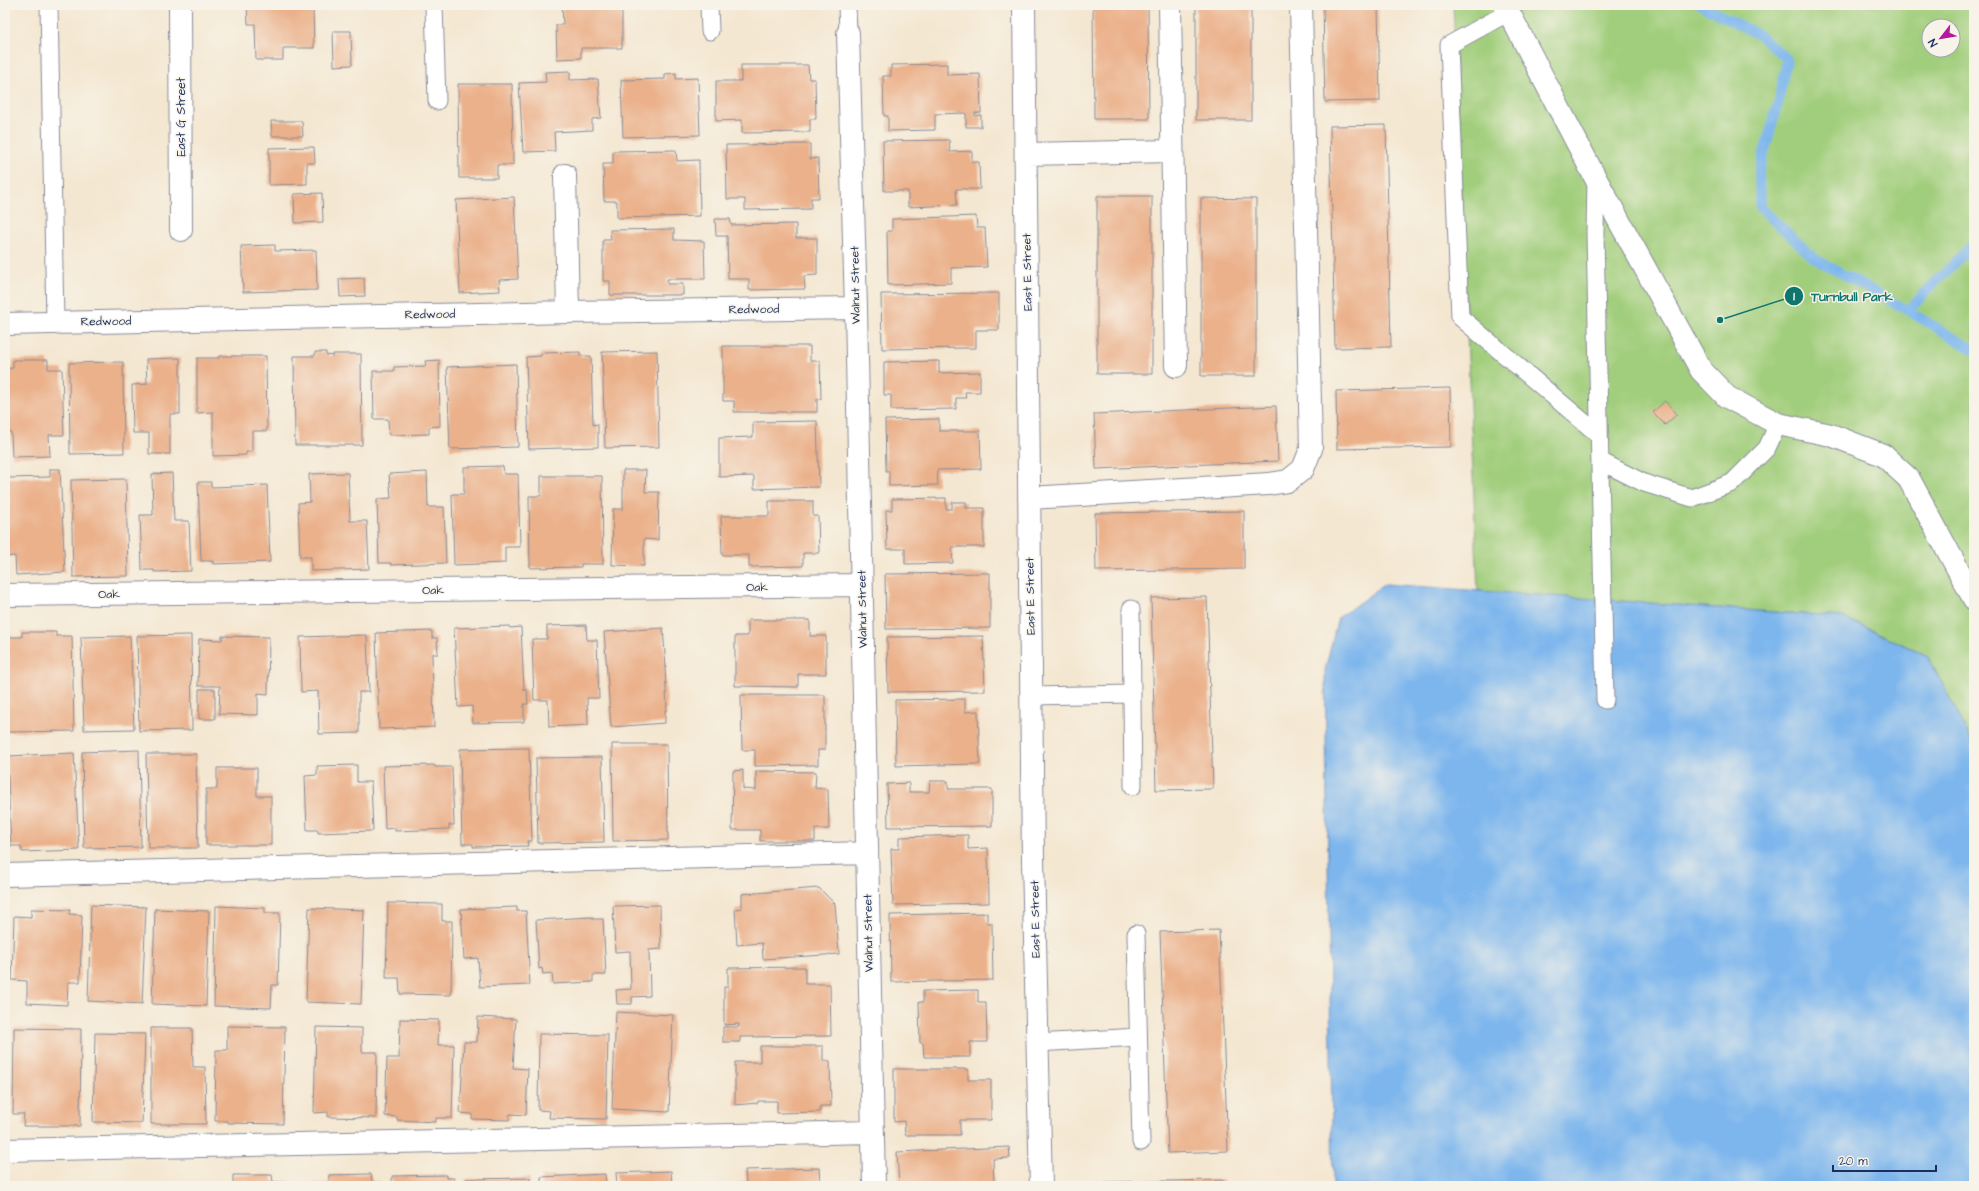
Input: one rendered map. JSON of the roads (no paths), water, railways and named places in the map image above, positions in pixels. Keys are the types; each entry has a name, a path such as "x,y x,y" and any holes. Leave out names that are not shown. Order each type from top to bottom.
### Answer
{"street":[{"name":"East G Street","path":"180,5 182,230"},
{"name":"East E Street","path":"1024,5 1029,498 1037,1042 1041,1186"},
{"path":"1170,5 1176,366"},
{"path":"1029,498 1269,484 1288,481 1303,470 1311,449 1301,5"},
{"path":"1507,9 1596,179 1701,370 1727,397 1778,424 1831,435 1883,455 1909,479 1974,599"},
{"name":"Walnut Street","path":"848,33 856,308 874,1186"},
{"path":"1026,154 1172,151"},
{"path":"565,175 568,312"},
{"name":"Redwood","path":"5,324 568,312 856,308"},
{"name":"Oak","path":"5,595 861,585"},
{"path":"5,875 867,854"},
{"path":"5,1150 872,1132"}],"lane":[{"path":"49,5 55,322"},
{"path":"434,5 437,100"},
{"path":"709,5 710,31"},
{"path":"847,5 848,33"},
{"path":"1507,9 1449,45 1460,317 1599,436"},
{"path":"1596,179 1595,232 1605,700"},
{"path":"1600,461 1644,484 1692,498 1732,483 1767,448 1778,424"},
{"path":"1131,609 1133,786"},
{"path":"1032,696 1132,694"},
{"path":"1136,934 1141,1142"},
{"path":"1037,1042 1138,1037"}],"water":[{"path":"1385,584 1842,617 1928,656 1974,745 1974,1186 1333,1186 1325,670 1338,618"}],"waterway":[{"path":"1701,5 1759,35 1787,59 1778,103 1759,171 1760,207 1814,258 1974,350"},
{"path":"1908,310 1969,248 1974,246"}],"place":[{"name":"Turnbull Park","path":"1720,320"}]}
